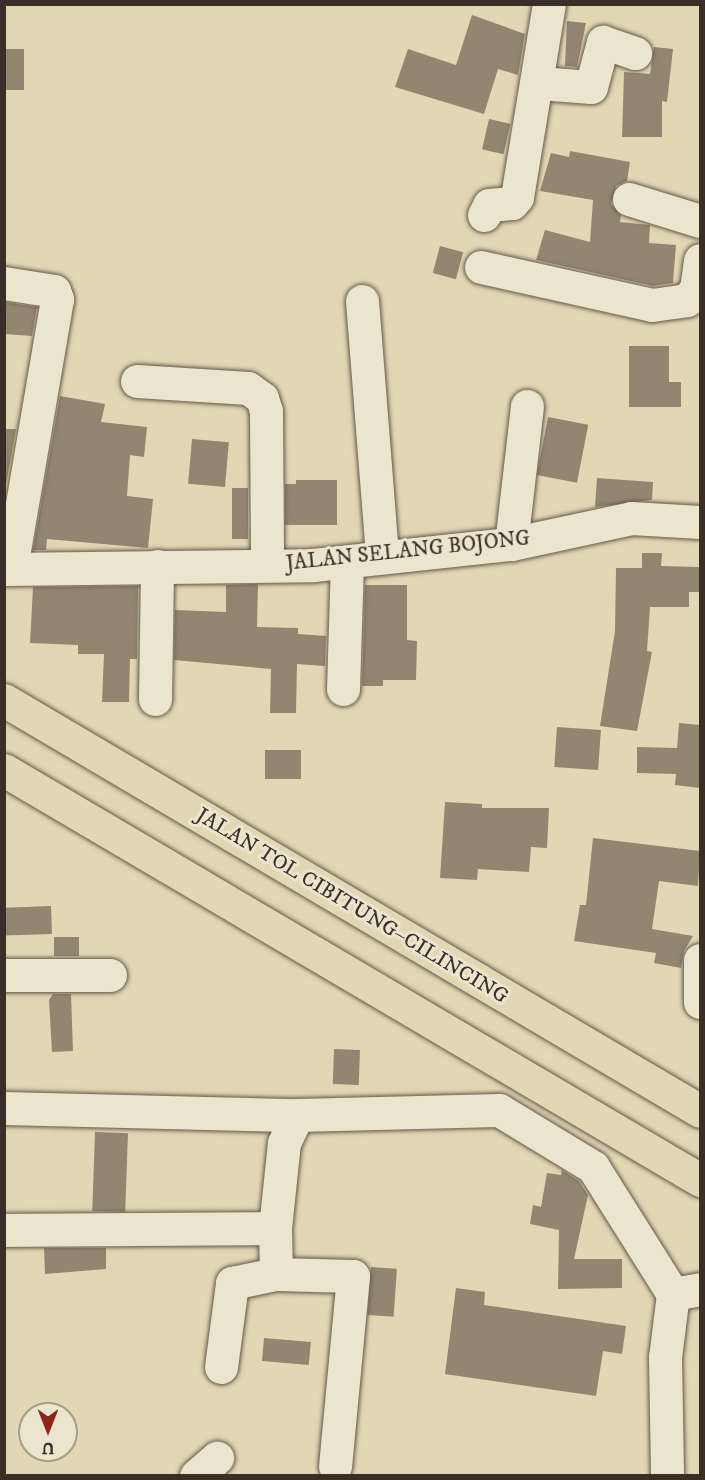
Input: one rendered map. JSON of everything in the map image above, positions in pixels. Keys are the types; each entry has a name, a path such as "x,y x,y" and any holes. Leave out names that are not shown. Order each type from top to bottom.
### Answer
{"highway":[{"name":"JALAN TOL CIBITUNG–CILINCING","path":"4,700 700,1111"},
{"path":"4,770 700,1180"}],"street":[{"path":"484,215 489,205 512,203 517,197 539,83 549,4"},
{"path":"539,83 591,87 603,42 635,53"},
{"path":"628,199 700,220"},
{"path":"481,267 652,305 687,300 696,289 700,260"},
{"path":"4,283 54,291 57,299 8,569"},
{"path":"362,301 382,558"},
{"path":"137,381 248,388 262,398 266,411 267,565"},
{"path":"511,544 527,406"},
{"name":"JALAN SELANG BOJONG","path":"8,569 267,565 347,561 511,544 631,518 700,522"},
{"path":"343,689 347,561"},
{"path":"155,699 157,566"},
{"path":"700,960 700,1002"},
{"path":"4,975 110,975"},
{"path":"4,1108 297,1115 499,1110 593,1167 687,1291 665,1357 667,1476"},
{"path":"276,1274 275,1228 284,1143 297,1115"},
{"path":"4,1230 275,1228"},
{"path":"221,1367 231,1283 276,1274 354,1276 335,1466"}],"building":[{"path":"472,15 525,34 518,75 498,69 484,114 395,87 408,49 456,65"},
{"path":"567,21 586,23 577,67 565,66"},
{"path":"654,47 673,49 667,102 662,101 662,137 622,137 624,72 650,74"},
{"path":"4,49 24,49 24,90 4,90"},
{"path":"489,119 510,124 503,154 482,149"},
{"path":"570,151 630,162 627,181 616,186 611,204 621,215 620,222 650,225 649,243 676,245 673,283 653,286 536,260 545,230 590,242 593,200 540,191 551,153 569,157"},
{"path":"440,246 463,252 456,279 433,273"},
{"path":"4,302 37,307 32,336 4,334"},
{"path":"629,346 669,346 669,382 681,382 681,407 629,407"},
{"path":"60,396 105,404 101,422 147,427 144,457 130,455 127,496 153,499 148,548 47,539 46,550 33,550"},
{"path":"548,417 588,425 577,483 537,475"},
{"path":"4,429 16,429 4,496"},
{"path":"192,439 229,442 225,487 188,484"},
{"path":"597,478 653,482 652,500 595,507"},
{"path":"296,480 337,480 337,525 285,525 285,484 296,484"},
{"path":"232,488 248,488 248,539 232,539"},
{"path":"642,553 662,553 661,566 700,567 700,592 689,592 689,607 650,607 647,651 652,652 637,731 600,726 615,631 616,568 642,568"},
{"path":"258,584 257,627 298,628 298,634 326,636 325,666 297,664 296,713 270,713 271,669 174,660 175,610 226,612 226,585"},
{"path":"365,585 407,585 407,640 417,641 416,680 383,680 383,686 362,686"},
{"path":"138,586 137,659 130,659 129,702 102,702 104,654 78,654 78,645 30,643 33,587"},
{"path":"679,723 700,725 700,788 675,785 676,774 637,773 637,747 677,748"},
{"path":"557,727 601,730 598,770 554,767"},
{"path":"265,750 301,750 301,779 265,779"},
{"path":"445,802 482,804 482,808 549,808 547,848 531,847 529,872 478,869 477,880 440,878"},
{"path":"593,838 700,851 698,886 659,881 652,929 693,936 684,951 681,968 654,963 656,953 574,941 580,905 586,905"},
{"path":"51,906 52,934 5,936 4,908"},
{"path":"54,937 79,937 79,956 54,956"},
{"path":"53,994 71,994 73,1051 52,1052 49,1000"},
{"path":"334,1049 360,1050 359,1085 333,1084"},
{"path":"95,1132 128,1133 125,1212 92,1211"},
{"path":"562,1170 579,1181 588,1195 574,1259 622,1259 622,1288 558,1289 559,1230 530,1224 533,1205 541,1207 547,1173 561,1175"},
{"path":"44,1248 106,1248 106,1269 45,1274"},
{"path":"371,1267 397,1269 394,1317 368,1315"},
{"path":"456,1288 485,1292 484,1305 626,1326 622,1354 603,1351 596,1396 445,1374"},
{"path":"264,1338 311,1342 309,1365 262,1361"}]}
